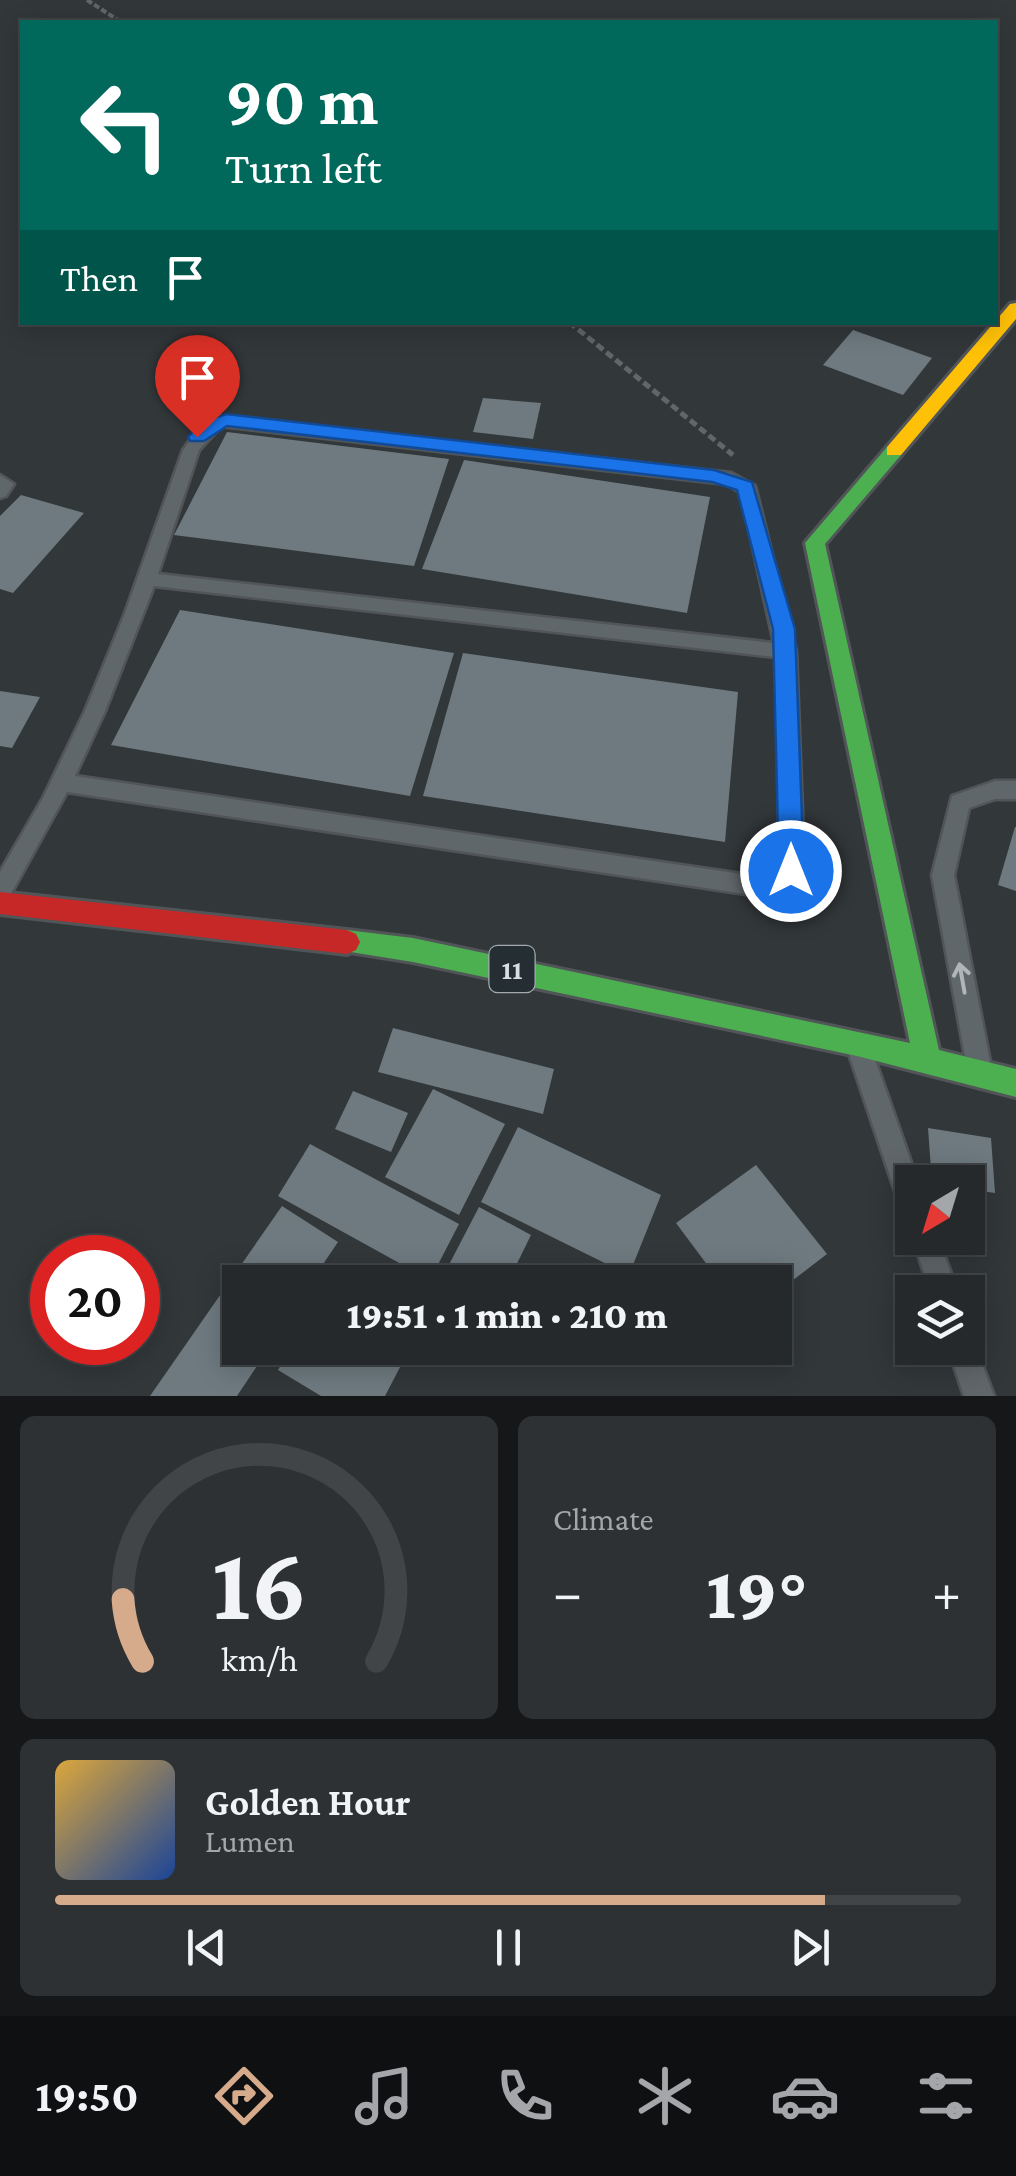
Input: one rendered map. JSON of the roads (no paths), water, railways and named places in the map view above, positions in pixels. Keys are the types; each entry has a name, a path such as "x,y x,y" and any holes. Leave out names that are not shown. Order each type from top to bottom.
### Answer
{"main road":[{"path":"927,1060 815,543 1016,308"},
{"name":"11","path":"0,903 413,950 857,1042 1016,1083"}],"lane":[{"path":"0,892 38,832 62,783 148,579 197,437 208,426 226,420 731,479 749,490 786,650 793,864 788,876 772,888 62,783"},
{"path":"0,481 5,484 0,492"},
{"path":"148,579 786,650"},
{"path":"980,1074 944,876 960,802 996,790 1016,790"},
{"path":"857,1042 899,1165"},
{"path":"968,1365 979,1396"}]}
